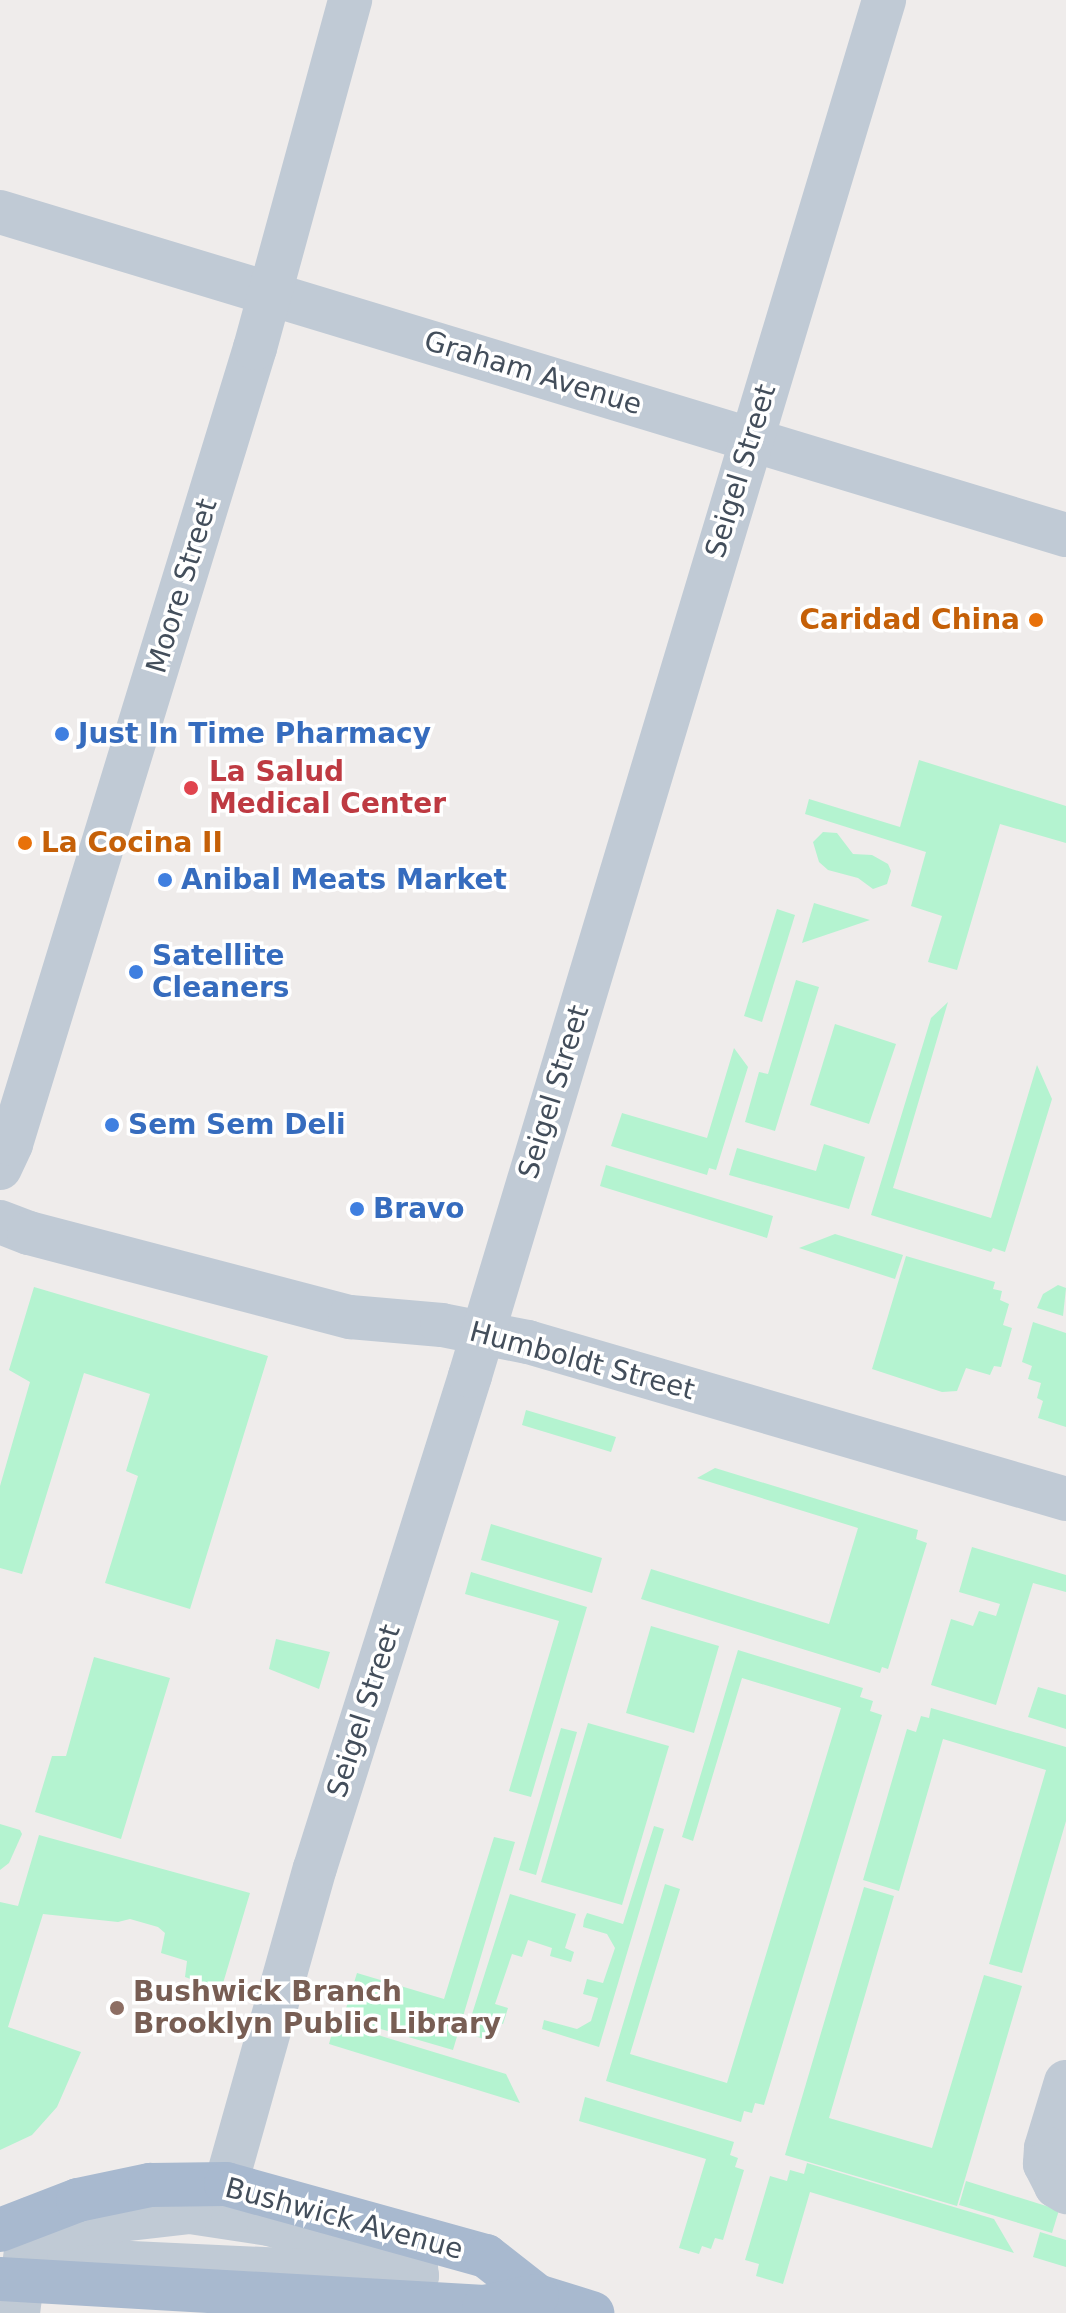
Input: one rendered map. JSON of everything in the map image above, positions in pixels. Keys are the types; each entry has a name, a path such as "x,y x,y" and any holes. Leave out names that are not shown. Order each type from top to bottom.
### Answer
{"main road":[{"name":"Bushwick Avenue","path":"15,2224 78,2200 150,2185 226,2184 486,2256 536,2304"},
{"name":"Bushwick Avenue","path":"14,2290 484,2307 536,2304 592,2313"}],"street":[{"name":"Moore Street","path":"0,1168 35,1069 270,292 350,0"},
{"name":"Seigel Street","path":"226,2184 315,1868 481,1333 884,0"},
{"name":"Graham Avenue","path":"0,212 1066,535"},
{"name":"Humboldt Street","path":"0,1222 45,1237 350,1317 528,1342 1066,1499"},
{"path":"1066,2082 1046,2148 1045,2164 1056,2186 1066,2192"},
{"path":"190,2212 269,2224 416,2268 417,2276 66,2260 60,2255 65,2229 77,2225 190,2212"},
{"path":"14,2290 15,2224"}],"green space":[{"path":"919,760 1066,806 1066,843 1000,824 957,970 928,962 942,916 911,906 926,852 805,814 809,799 900,827"},
{"path":"823,832 837,833 853,854 872,855 888,864 891,871 887,884 873,889 858,878 828,870 819,862 813,842"},
{"path":"814,903 870,920 802,943"},
{"path":"777,909 795,915 762,1022 744,1016"},
{"path":"796,980 819,987 775,1131 745,1122 759,1072 768,1074"},
{"path":"948,1002 893,1188 991,1218 1037,1065 1052,1099 1005,1252 993,1248 991,1252 871,1215 931,1018"},
{"path":"835,1024 896,1044 869,1124 810,1105"},
{"path":"734,1048 748,1067 716,1170 709,1168 707,1175 611,1146 622,1113 707,1138"},
{"path":"824,1144 865,1157 849,1209 729,1175 737,1148 816,1171"},
{"path":"606,1165 773,1216 767,1238 600,1186"},
{"path":"835,1234 903,1255 895,1279 799,1248"},
{"path":"906,1256 995,1282 993,1289 1002,1291 1000,1300 1009,1304 1003,1325 1012,1328 1001,1367 994,1366 990,1375 966,1368 957,1391 942,1392 872,1369"},
{"path":"1058,1285 1066,1288 1063,1316 1037,1308 1043,1294"},
{"path":"34,1287 268,1356 190,1609 105,1583 138,1476 126,1471 150,1394 84,1373 22,1574 0,1568 0,1486 30,1382 9,1370"},
{"path":"1033,1322 1066,1333 1066,1427 1038,1418 1043,1401 1037,1398 1041,1383 1028,1379 1032,1366 1022,1362"},
{"path":"526,1410 616,1437 611,1452 522,1425"},
{"path":"715,1468 918,1530 916,1539 927,1543 888,1669 882,1667 880,1673 641,1599 651,1569 829,1624 858,1528 697,1478"},
{"path":"491,1524 602,1558 592,1593 481,1560"},
{"path":"972,1547 1066,1575 1066,1592 1033,1583 996,1705 931,1685 951,1619 973,1626 979,1611 996,1616 1000,1604 959,1592"},
{"path":"471,1572 587,1607 531,1797 509,1791 559,1621 465,1594"},
{"path":"651,1626 719,1646 694,1733 626,1713"},
{"path":"276,1639 330,1652 319,1689 269,1669"},
{"path":"738,1650 863,1688 860,1697 873,1701 870,1711 882,1715 764,2105 755,2103 752,2113 744,2111 741,2122 606,2081 665,1884 680,1889 630,2054 727,2083 841,1708 742,1678 693,1841 682,1837"},
{"path":"94,1657 170,1678 121,1839 35,1812 52,1756 66,1756"},
{"path":"1038,1687 1066,1695 1066,1729 1028,1717"},
{"path":"931,1708 1066,1747 1066,1821 1022,1973 989,1964 1046,1770 943,1739 899,1891 863,1880 907,1729 916,1732 921,1716 929,1718"},
{"path":"588,1723 669,1746 622,1905 541,1882"},
{"path":"561,1728 577,1732 536,1875 519,1870"},
{"path":"0,1824 20,1830 22,1834 9,1863 0,1870"},
{"path":"654,1826 664,1829 599,2047 542,2029 544,2020 577,2029 591,2021 598,1998 583,1994 587,1979 603,1983 615,1948 607,1934 583,1927 584,1920 587,1913 623,1924"},
{"path":"39,1835 250,1893 221,1990 185,1977 187,1961 161,1953 165,1933 158,1927 130,1919 118,1922 43,1914 8,2027 81,2052 57,2107 32,2135 0,2150 0,1902 18,1906"},
{"path":"494,1837 515,1842 453,2050 343,2018 357,1973 444,1999"},
{"path":"864,1887 894,1896 829,2118 932,2148 984,1975 1022,1986 957,2206 785,2155"},
{"path":"510,1894 576,1914 565,1948 574,1952 571,1962 550,1956 552,1948 528,1940 522,1957 512,1954 495,2004 508,2008 503,2024 490,2020 484,2039 466,2033"},
{"path":"335,2022 506,2074 520,2103 329,2044"},
{"path":"585,2097 734,2142 730,2155 738,2158 735,2167 744,2170 723,2240 715,2238 711,2249 702,2246 699,2254 679,2248 706,2159 579,2121"},
{"path":"807,2163 994,2219 1014,2253 810,2192 783,2284 756,2276 759,2264 745,2260 770,2176 787,2181 790,2170 804,2174"},
{"path":"966,2181 1059,2210 1052,2233 959,2205"},
{"path":"1040,2232 1066,2240 1066,2267 1033,2257"}],"place":[{"name":"Caridad China","path":"1036,620"},
{"name":"Just In Time Pharmacy","path":"62,734"},
{"name":"La Salud Medical Center","path":"191,788"},
{"name":"La Cocina II","path":"25,843"},
{"name":"Anibal Meats Market","path":"165,880"},
{"name":"Satellite Cleaners","path":"136,972"},
{"name":"Sem Sem Deli","path":"112,1125"},
{"name":"Bravo","path":"357,1209"},
{"name":"Bushwick Branch Brooklyn Public Library","path":"117,2008"}]}
